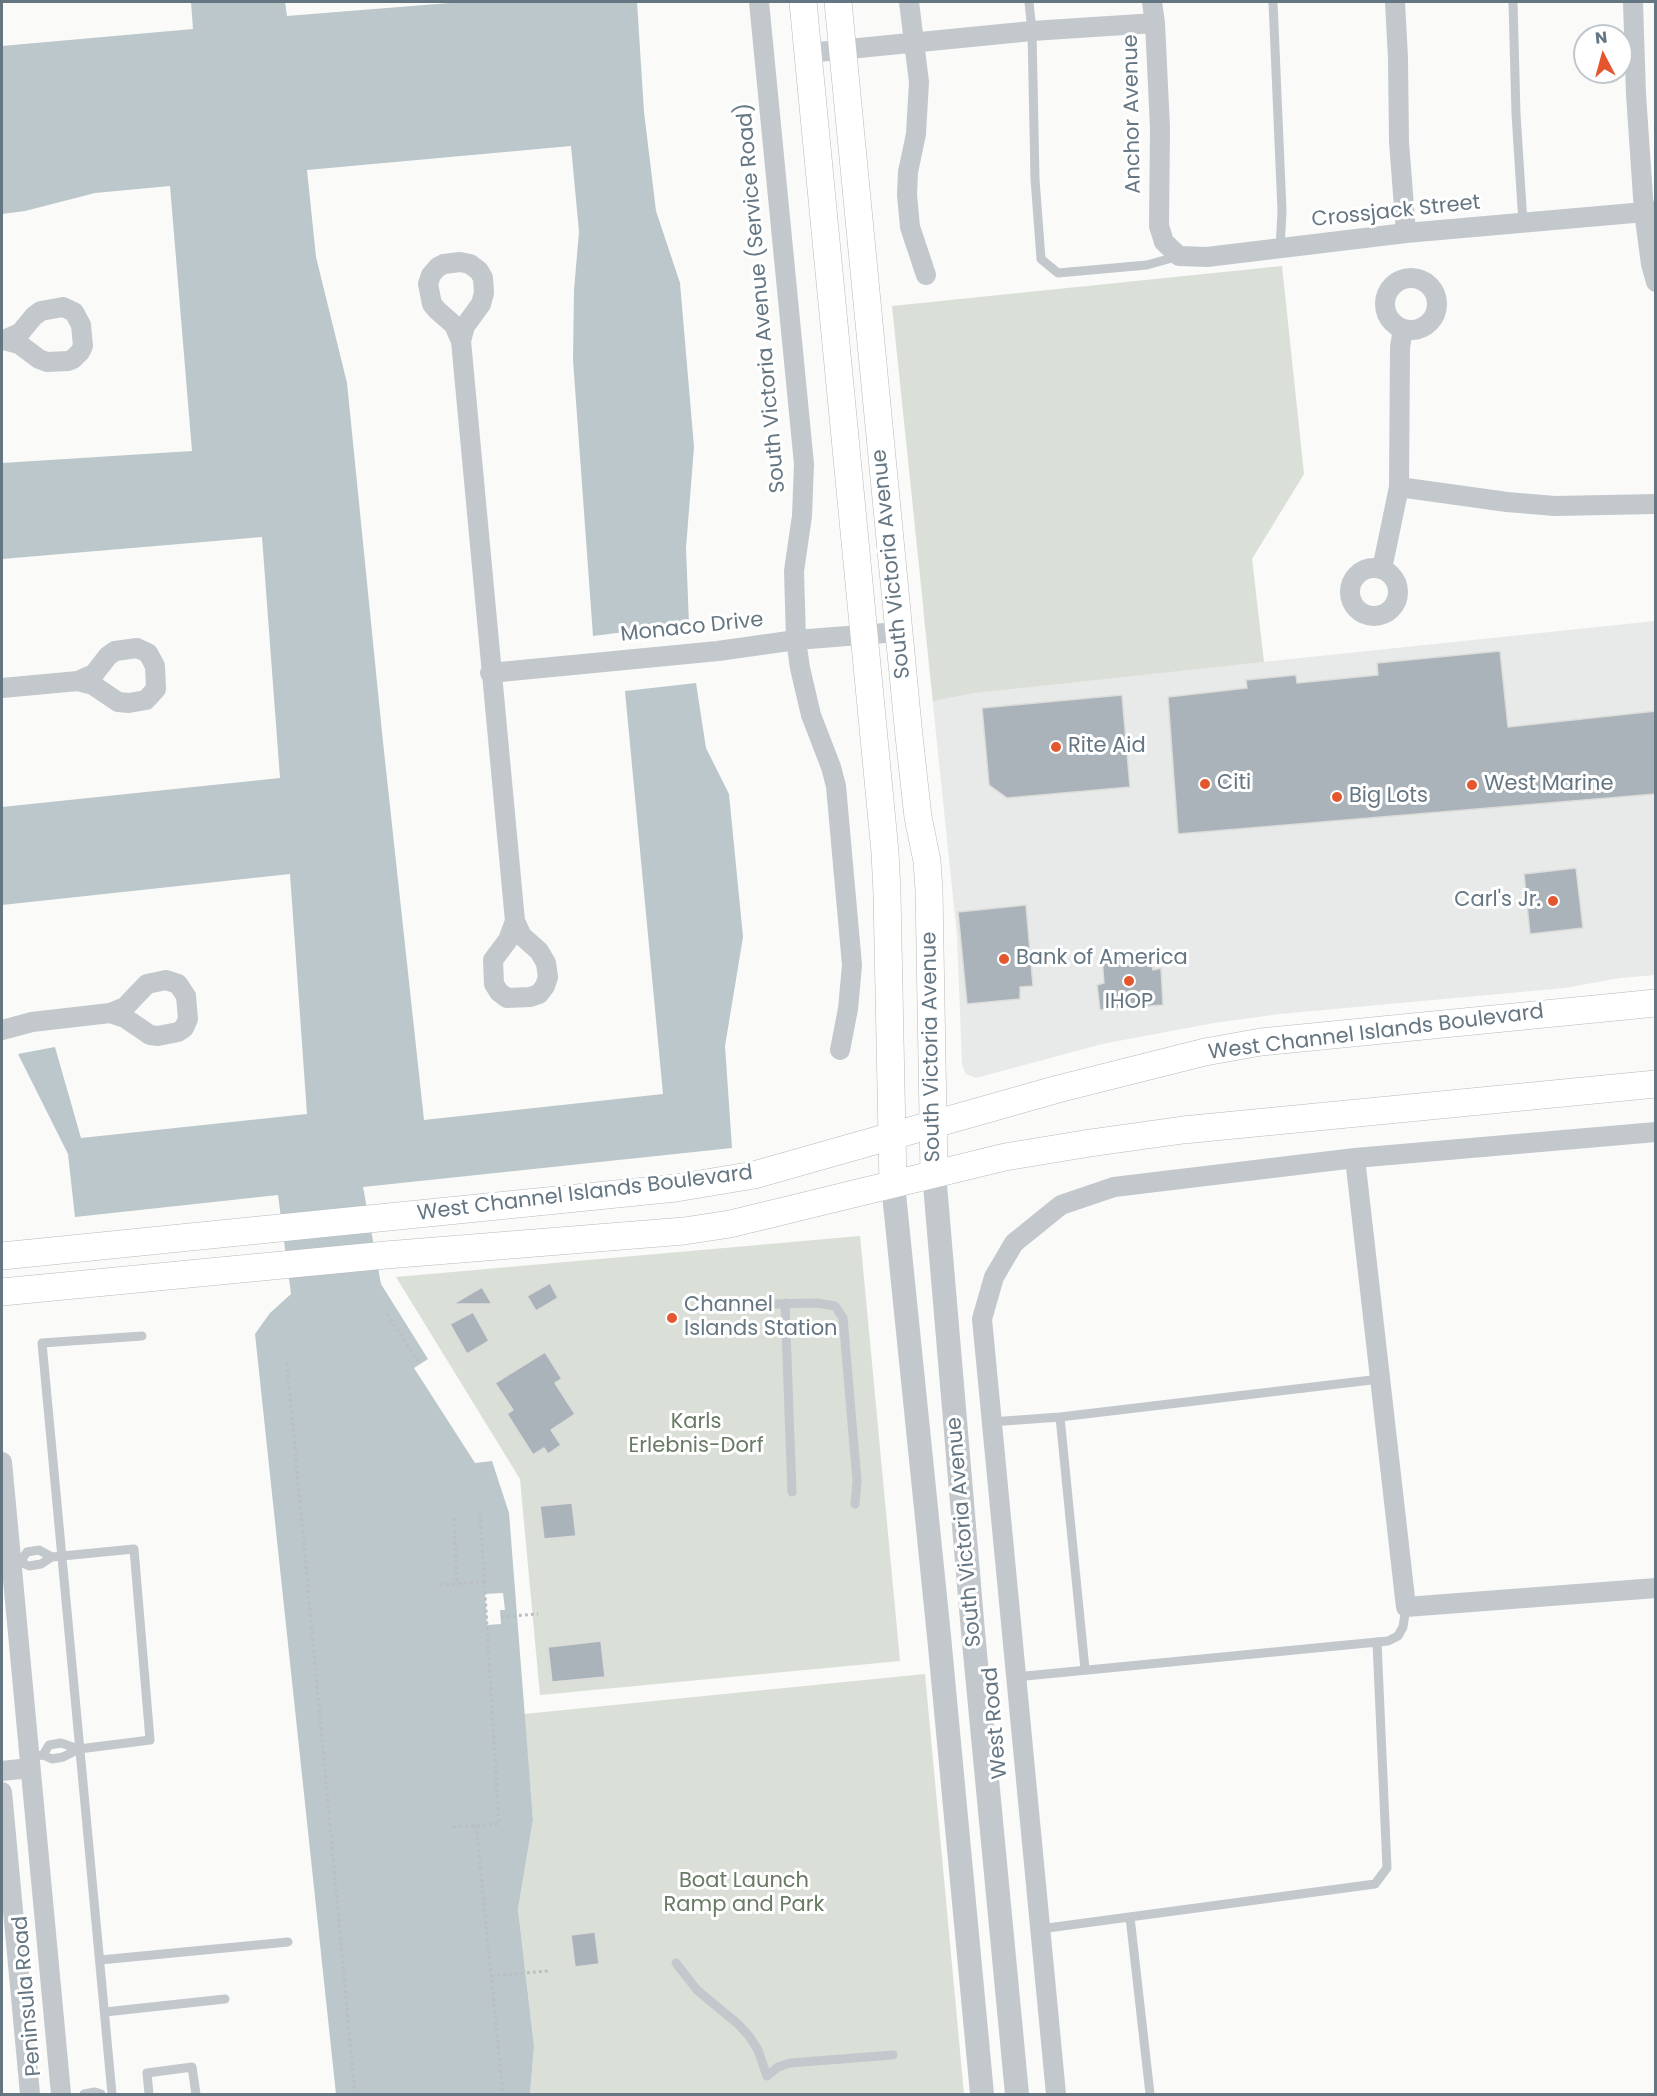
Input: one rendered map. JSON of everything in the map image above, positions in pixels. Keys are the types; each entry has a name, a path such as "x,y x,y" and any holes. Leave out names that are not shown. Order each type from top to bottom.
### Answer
{"main road":[{"name":"South Victoria Avenue","path":"803,2 887,894 893,1184"},
{"name":"South Victoria Avenue","path":"838,2 898,632 918,817 927,861 934,1173"},
{"name":"West Channel Islands Boulevard","path":"2,1256 676,1188 754,1175 1069,1086 1216,1050 1261,1042 1656,1002"},
{"name":"West Channel Islands Boulevard","path":"2,1292 386,1255 684,1231 730,1224 1005,1157 1183,1130 1656,1084"}],"street":[{"name":"South Victoria Avenue (Service Road)","path":"759,2 804,464 802,516 794,571 796,640 800,668 812,715 831,767 838,805 852,965 848,1009 840,1050"},
{"path":"909,2 919,82 916,134 908,172 907,195 910,227 926,275"},
{"name":"Anchor Avenue","path":"1152,2 1160,128 1159,226 1164,242 1179,256"},
{"path":"1395,2 1399,142 1406,233"},
{"path":"1633,2 1636,93 1650,211 1651,264 1656,282"},
{"path":"808,53 1032,31 1155,23"},
{"name":"Crossjack Street","path":"1179,256 1207,257 1406,233 1650,211"},
{"path":"1382,569 1400,487 1400,347 1403,329"},
{"path":"461,341 490,673 515,921"},
{"path":"1400,487 1507,502 1555,506 1656,504"},
{"name":"Monaco Drive","path":"490,673 718,651 796,640 898,632"},
{"path":"2,688 78,681"},
{"path":"2,1030 32,1022 110,1013"},
{"name":"West Road","path":"1056,2094 982,1319 994,1277 1014,1243 1061,1205 1114,1187 1355,1158 1656,1132"},
{"path":"1355,1158 1406,1607 1656,1588"},
{"name":"South Victoria Avenue","path":"934,1173 972,1621 1017,2094"},
{"name":"South Victoria Avenue","path":"893,1184 982,2094"},
{"name":"Peninsula Road","path":"2,1462 34,1760 46,1940 61,2094"},
{"path":"2,1771 34,1760"},
{"name":"Peninsula Road","path":"2,1792 12,1943 30,2094"},
{"path":"12,1943 46,1940"}],"lane":[{"path":"1029,2 1032,31 1035,179 1041,259 1058,273 1147,265 1179,256"},
{"path":"1273,2 1282,211 1280,249"},
{"path":"1513,2 1516,114 1523,223"},
{"path":"785,1303 792,1492"},
{"path":"723,1305 817,1303 835,1306 843,1318 857,1481 855,1504"},
{"path":"112,2094 79,1749 57,1557 42,1343 142,1336"},
{"path":"992,1422 1060,1417 1380,1379"},
{"path":"1060,1417 1085,1670"},
{"path":"11,1562 29,1566 57,1557 134,1549 150,1740 79,1749 63,1757 34,1760"},
{"path":"11,1562 27,1552 39,1550 57,1557"},
{"path":"1015,1677 1388,1641 1398,1636 1403,1627 1406,1607"},
{"path":"1040,1929 1375,1884 1387,1868 1377,1642"},
{"path":"34,1760 49,1745 61,1743 79,1749"},
{"path":"1130,1917 1150,2094"},
{"path":"100,1960 288,1942"},
{"path":"676,1963 697,1990 749,2036 758,2050 767,2076 778,2067 790,2063 893,2055"},
{"path":"105,2012 225,1999"},
{"path":"149,2094 147,2073 192,2067 196,2094"},
{"path":"84,2094 96,2092 101,2094"}],"path":[{"path":"387,1314 420,1364"},
{"path":"287,1363 356,2094"},
{"path":"453,1827 499,1824 480,1511"},
{"path":"454,1518 457,1584"},
{"path":"440,1585 484,1582"},
{"path":"501,1617 538,1614"},
{"path":"476,1825 503,2094"},
{"path":"491,1976 548,1971"}],"shaded area":[{"path":"191,2 285,2 287,16 462,2 637,2 644,112 656,211 680,283 694,447 686,548 689,624 593,636 573,360 574,290 579,232 571,146 307,170 316,257 347,383 424,1120 663,1094 625,691 696,683 706,748 729,794 743,937 725,1046 732,1148 363,1187 381,1284 428,1359 414,1368 475,1463 492,1461 509,1513 533,1820 518,1909 534,2046 530,2094 336,2094 255,1334 270,1313 291,1294 278,1195 75,1217 68,1154 18,1054 55,1047 81,1138 307,1114 290,874 2,905 2,807 280,778 262,537 2,559 2,463 192,451 170,186 95,193 25,211 2,214 2,46 193,29"},
{"path":"923,608 972,643 994,690 1655,621 1655,975 1620,978 1565,988 1280,1014 1214,1023 1102,1044 976,1078 966,1074 962,1065 957,936"}],"green space":[{"path":"1282,266 1304,474 1252,559 1264,662 974,693 933,701 892,306"},
{"name":"Karls Erlebnis-Dorf","path":"860,1236 900,1661 540,1695 520,1479 396,1277"},
{"name":"Boat Launch Ramp and Park","path":"925,1674 964,2094 530,2094 534,2046 518,1909 533,1820 524,1714"}],"pier":[{"path":"503,1593 505,1610 500,1610 501,1624 487,1625 485,1594"}],"building":[{"path":"1500,651 1508,727 1656,711 1656,794 1178,834 1168,697 1247,688 1246,680 1296,675 1297,683 1378,675 1377,663"},
{"name":"Rite Aid","path":"1122,695 1130,787 1007,798 989,785 982,708"},
{"name":"Carl's Jr.","path":"1576,868 1583,928 1530,934 1524,874"},
{"path":"1026,905 1033,986 1020,987 1020,999 967,1004 958,912"},
{"path":"1150,954 1153,970 1161,968 1163,1005 1100,1010 1097,985 1104,983 1102,958"},
{"path":"550,1283 558,1298 536,1311 527,1296"},
{"path":"482,1287 492,1304 453,1304"},
{"path":"473,1312 489,1341 467,1354 450,1324"},
{"path":"545,1352 562,1379 555,1383 575,1414 551,1430 561,1445 548,1454 544,1448 533,1455 507,1414 513,1410 495,1383"},
{"path":"572,1503 576,1536 544,1539 540,1506"},
{"path":"601,1641 605,1677 552,1682 548,1647"},
{"path":"595,1932 599,1964 575,1967 571,1935"}],"place":[{"name":"Rite Aid","path":"1056,747"},
{"name":"Citi","path":"1205,784"},
{"name":"West Marine","path":"1472,785"},
{"name":"Big Lots","path":"1337,797"},
{"name":"Carl's Jr.","path":"1553,901"},
{"name":"Bank of America","path":"1004,959"},
{"name":"IHOP","path":"1129,981"},
{"name":"Channel Islands Station","path":"672,1318"}]}
